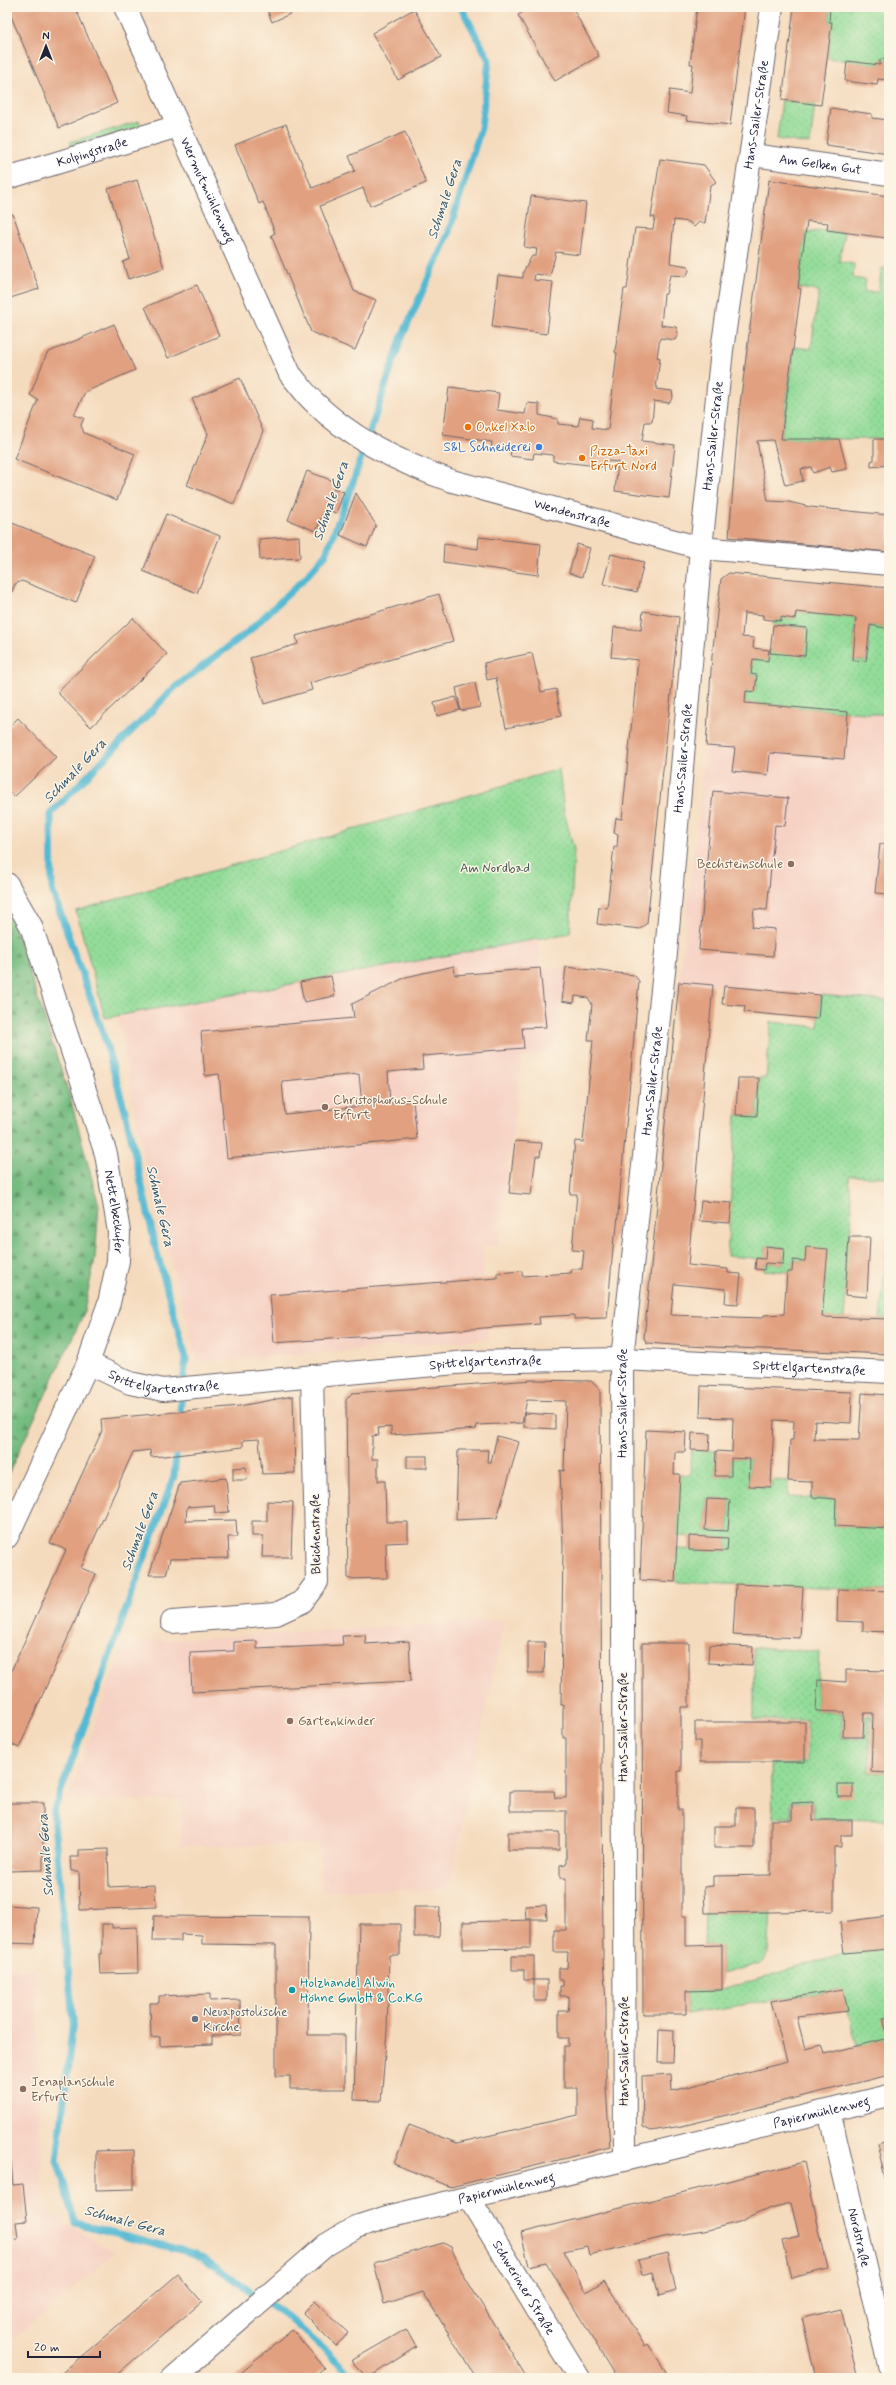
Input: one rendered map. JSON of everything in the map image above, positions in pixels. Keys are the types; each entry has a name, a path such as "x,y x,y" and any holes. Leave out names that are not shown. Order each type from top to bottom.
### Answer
{"street":[{"name":"Wermutmühlenweg","path":"125,7 290,374"},
{"name":"Hans-Sailer-Straße","path":"625,2159 622,1359 666,953 701,548 722,350 749,159 752,155 772,7"},
{"name":"Kolpingstraße","path":"7,178 178,126"},
{"name":"Am Gelben Gut","path":"752,155 889,174"},
{"name":"Wendenstraße","path":"290,374 314,402 353,432 377,447 425,472 452,481 701,548 889,564"},
{"name":"Nettelbeckufer","path":"7,884 31,926 106,1154 119,1232 118,1261 109,1303 88,1363 7,1537"},
{"name":"Spittelgartenstraße","path":"88,1363 130,1383 164,1390 467,1362 622,1359 889,1372"},
{"name":"Bleichenstraße","path":"172,1622 276,1614 302,1602 317,1582 312,1376"},
{"name":"Papiermühlenweg","path":"174,2378 326,2245 356,2227 625,2159 889,2096"},
{"name":"Nordstraße","path":"829,2111 889,2365"},
{"name":"Schweriner Straße","path":"469,2198 579,2378"}],"shaded area":[{"name":"Bechsteinschule","path":"709,700 889,715 889,1001 679,982 706,746"},
{"name":"Christophorus-Schule Erfurt","path":"539,939 540,968 566,967 562,1001 554,1051 522,1058 498,1245 482,1245 488,1339 198,1362 143,1157 118,1015"},
{"name":"Gartenkinder","path":"504,1620 449,1889 322,1891 319,1844 181,1846 181,1800 67,1801 124,1643"},
{"name":"Jenaplanschule Erfurt","path":"7,1969 36,1969 43,2209 115,2252 7,2345"}],"green space":[{"path":"830,7 889,7 889,60 881,59 880,65 827,58 831,22 829,22"},
{"path":"782,100 815,104 810,144 777,139"},
{"path":"139,121 141,126 73,147 70,142"},
{"path":"827,230 845,233 839,261 854,264 853,278 866,280 864,292 878,292 882,268 889,269 889,439 781,439 794,347 811,349 819,291 798,288 805,233"},
{"path":"796,612 856,618 853,660 867,661 870,625 889,629 889,715 745,703 746,691 755,692 757,675 751,674 753,659 768,660 769,650 807,628 773,625 774,620 781,621 781,617 795,619"},
{"name":"Am Nordbad","path":"559,769 564,812 574,849 570,933 105,1018 76,911"},
{"path":"7,913 12,919 70,1097 99,1205 95,1259 83,1315 7,1477"},
{"path":"820,995 889,1001 889,1073 885,1119 889,1120 889,1177 849,1176 852,1209 844,1318 822,1317 805,1261 793,1260 792,1272 764,1270 765,1263 783,1264 784,1248 766,1246 765,1259 727,1256 736,1115 757,1116 759,1078 766,1078 771,1022 818,1027"},
{"path":"889,1223 889,1319 880,1319"},
{"path":"691,1450 716,1451 715,1476 731,1476 731,1458 750,1459 749,1486 771,1487 772,1480 788,1481 788,1497 836,1499 835,1526 889,1529 889,1591 675,1582 676,1549 727,1551 728,1538 677,1536 680,1474 690,1475","holes":["707,1499 730,1500 728,1531 705,1530"]},
{"path":"754,1647 819,1652 816,1711 842,1713 842,1738 865,1739 866,1715 871,1715 869,1772 889,1773 889,1820 814,1819 813,1802 791,1802 791,1817 773,1818 771,1764 807,1763 807,1720 754,1720"},
{"path":"771,1912 768,1953 762,1963 722,1974 722,1946 704,1945 705,1913"},
{"path":"889,1949 889,2017 884,2018 888,2038 857,2046 842,1989 686,2014 686,1991 722,1990 844,1953"}],"building":[{"path":"7,7 75,7 117,103 59,128"},
{"path":"266,7 287,7 290,14 272,22"},
{"path":"532,7 572,7 599,56 555,81 518,15"},
{"path":"697,7 745,7 730,125 686,120 687,116 667,113 670,90 690,93 693,64 690,64"},
{"path":"794,7 830,7 829,22 832,22 821,105 782,100"},
{"path":"414,9 441,57 398,80 372,33"},
{"path":"880,59 889,60 889,80 878,79 877,85 845,81 847,61 880,65"},
{"path":"831,108 872,114 872,118 889,120 889,154 826,145"},
{"path":"286,124 312,188 355,171 349,156 405,132 426,183 370,206 363,188 320,206 354,291 376,300 355,350 311,332 271,235 275,233 263,202 259,204 235,145"},
{"path":"660,159 704,165 716,182 710,186 705,223 699,222 694,227 689,222 674,220 670,263 688,266 689,271 686,276 670,275 666,294 664,294 661,325 676,327 678,334 675,340 660,338 657,357 660,358 656,389 672,391 673,397 669,403 654,401 652,422 645,422 642,441 675,445 669,498 615,491 618,462 608,461 607,467 553,461 553,455 534,453 533,459 510,456 511,451 491,448 492,442 443,435 449,387 499,393 497,410 525,414 527,403 539,404 539,415 558,419 558,424 578,426 580,417 593,419 592,428 608,430 617,353 615,352 624,289 627,289 635,228 653,229 655,217 651,217"},
{"path":"137,180 164,268 128,279 123,262 130,259 108,189"},
{"path":"769,180 889,196 889,242 886,241 886,238 827,230 828,223 807,221 798,288 801,289 781,439 839,439 847,469 832,472 830,467 813,473 811,467 801,469 803,481 785,485 773,440 757,441 768,501 789,502 810,507 889,515 889,552 729,537 739,412"},
{"path":"531,196 586,203 580,255 556,252 550,276 535,274 534,280 553,282 547,334 492,327 498,275 523,278 523,272 532,256 536,256 537,249 524,247"},
{"path":"13,214 39,289 7,299 7,216"},
{"path":"197,285 219,336 168,358 145,307"},
{"path":"114,324 135,370 85,392 74,415 84,418 81,425 84,433 135,454 117,500 14,459 38,400 30,395 47,353"},
{"path":"240,378 263,431 234,504 187,485 208,434 192,399"},
{"path":"874,439 889,439 889,465 871,467 871,461 874,460"},
{"path":"307,471 336,482 333,488 344,492 336,513 325,509 316,531 288,520"},
{"path":"356,493 376,525 367,547 340,535"},
{"path":"166,514 220,536 197,593 143,571"},
{"path":"7,521 95,556 76,603 22,581 15,584 11,594 7,593"},
{"path":"299,536 300,558 260,560 259,539"},
{"path":"479,537 541,544 538,575 443,562 444,544 478,549"},
{"path":"577,544 590,548 582,577 569,573"},
{"path":"611,554 644,562 637,592 603,584"},
{"path":"729,573 889,588 889,629 870,625 866,661 853,660 856,618 796,612 795,619 781,617 781,621 763,619 763,615 744,613 742,637 754,638 753,648 769,650 768,661 753,659 751,674 757,675 755,692 746,691 745,703 848,712 844,759 770,753 768,775 732,771 735,748 706,746 712,656 721,579"},
{"path":"439,594 453,641 310,683 312,690 264,704 250,658 298,644 296,636"},
{"path":"643,611 679,617 647,923 640,929 597,924 599,907 607,908 614,847 617,847 618,834 614,833 616,818 622,819 638,660 611,657 614,627 641,630"},
{"path":"133,618 167,654 91,727 57,692"},
{"path":"773,625 807,628 805,656 770,653"},
{"path":"532,653 541,692 556,689 561,716 506,728 496,678 487,680 484,663"},
{"path":"475,683 480,707 461,711 456,688"},
{"path":"456,697 460,710 437,716 434,703"},
{"path":"18,718 56,757 14,797 7,789 7,729"},
{"path":"713,791 788,798 785,826 775,825 767,910 754,909 752,927 775,929 773,956 699,950"},
{"path":"880,844 889,845 889,894 875,893"},
{"path":"454,966 455,975 540,968 546,1027 522,1028 524,1048 422,1056 423,1069 388,1072 390,1103 413,1101 417,1139 227,1158 219,1074 205,1076 201,1032 354,1018 352,1004 406,977","holes":["359,1074 362,1106 285,1114 282,1081"]},
{"path":"566,967 634,975 639,981 618,1215 616,1236 614,1236 607,1318 574,1319 574,1315 539,1317 540,1324 274,1343 270,1295 497,1278 497,1273 522,1271 522,1276 571,1273 572,1269 582,1269 584,1251 572,1250 577,1194 570,1194 575,1141 583,1142 593,1040 588,1040 592,1004 588,998 575,996 574,1003 562,1001"},
{"path":"331,976 335,996 304,1002 300,982"},
{"path":"679,982 713,985 688,1265 728,1269 728,1273 741,1274 738,1304 725,1303 726,1289 674,1284 671,1315 763,1318 764,1315 784,1314 787,1272 792,1272 793,1260 805,1261 806,1247 828,1249 822,1317 889,1319 889,1354 687,1346 647,1343 644,1338"},
{"path":"724,986 820,995 818,1019 744,1012 745,1006 722,1004"},
{"path":"738,1078 759,1078 757,1116 736,1115"},
{"path":"889,1085 889,1120 885,1119"},
{"path":"515,1141 542,1143 540,1156 536,1156 531,1195 509,1193"},
{"path":"701,1201 732,1203 730,1223 699,1221"},
{"path":"849,1237 870,1237 867,1297 845,1295"},
{"path":"766,1246 784,1248 783,1264 765,1263 764,1270 755,1269 756,1258 765,1259"},
{"path":"533,1380 591,1381 600,1390 603,1959 606,2003 606,2088 610,2147 451,2187 394,2164 409,2125 457,2143 578,2115 578,2088 564,2088 564,2046 568,2046 568,2038 559,2038 559,2011 568,2011 569,1996 560,1996 560,1986 563,1986 563,1980 559,1980 559,1968 567,1968 568,1952 554,1952 554,1930 566,1930 566,1878 560,1878 560,1865 566,1864 566,1811 510,1811 510,1791 554,1791 555,1798 566,1798 566,1738 563,1738 563,1705 561,1705 563,1546 560,1470 564,1471 566,1401 527,1400 522,1423 477,1425 476,1429 391,1435 391,1427 378,1428 379,1435 372,1436 372,1459 378,1459 378,1481 385,1481 386,1522 408,1522 408,1542 386,1543 387,1578 348,1579 346,1400 352,1393"},
{"path":"701,1386 852,1392 851,1423 815,1421 814,1439 859,1440 862,1393 889,1395 889,1529 835,1526 836,1499 812,1497 812,1482 788,1481 790,1440 793,1440 794,1421 774,1420 771,1487 749,1486 750,1459 731,1458 731,1476 715,1476 716,1451 732,1452 733,1418 700,1417"},
{"path":"293,1396 295,1473 262,1474 259,1439 243,1440 243,1447 176,1455 151,1457 150,1450 133,1452 81,1568 96,1574 19,1748 7,1742 7,1680 66,1550 50,1543 102,1431 101,1419 239,1406"},
{"path":"524,1413 555,1415 555,1429 524,1427"},
{"path":"646,1430 686,1432 685,1452 675,1452 674,1474 680,1474 675,1582 640,1580"},
{"path":"692,1433 710,1434 709,1451 691,1450"},
{"path":"497,1436 519,1442 497,1518 456,1520 458,1450 488,1450 487,1462 491,1462"},
{"path":"407,1456 427,1456 427,1468 407,1468"},
{"path":"246,1467 247,1480 233,1480 233,1468"},
{"path":"226,1478 229,1512 215,1513 214,1505 187,1507 186,1521 236,1520 237,1537 228,1537 229,1558 170,1559 166,1575 149,1575 180,1483"},
{"path":"707,1499 730,1500 728,1531 705,1530"},
{"path":"267,1501 293,1502 291,1557 262,1557 263,1536 252,1536 252,1521 267,1521"},
{"path":"689,1536 728,1538 727,1551 689,1550"},
{"path":"736,1584 803,1587 800,1638 733,1635"},
{"path":"838,1589 889,1591 889,1632 863,1631 863,1622 837,1621"},
{"path":"365,1635 366,1644 409,1641 411,1681 192,1692 190,1653 234,1651 234,1642 257,1641 257,1649 343,1645 342,1636"},
{"path":"528,1642 545,1642 544,1673 528,1673"},
{"path":"642,1643 689,1643 689,1707 681,1707 681,1771 678,1771 678,1810 682,1810 682,1916 686,1916 686,1946 722,1945 722,1990 686,1991 686,2014 643,2014"},
{"path":"709,1645 753,1647 752,1665 708,1663"},
{"path":"846,1670 889,1671 889,1773 871,1772 873,1713 864,1713 863,1737 843,1737 844,1712 816,1711 818,1680 846,1682"},
{"path":"695,1722 805,1722 805,1762 700,1762 700,1741 695,1741"},
{"path":"838,1784 853,1784 853,1797 838,1797"},
{"path":"813,1802 813,1820 852,1820 852,1835 841,1835 841,1847 834,1847 834,1911 705,1913 704,1887 713,1886 713,1876 771,1875 771,1820 792,1820 792,1803"},
{"path":"7,1803 43,1803 43,1870 9,1871 7,1868"},
{"path":"736,1808 754,1808 754,1848 714,1848 714,1826 736,1826"},
{"path":"508,1832 559,1832 559,1850 508,1850"},
{"path":"108,1849 109,1887 155,1885 156,1907 80,1910 79,1871 71,1871 70,1857 79,1857 79,1850"},
{"path":"7,1905 37,1907 35,1944 7,1943"},
{"path":"546,1905 547,1919 526,1919 525,1906"},
{"path":"414,1907 440,1907 439,1937 414,1937"},
{"name":"Holzhandel Alwin Höhne GmbH & Co.KG","path":"154,1916 309,1917 308,2035 345,2035 345,2089 290,2089 290,2076 276,2076 276,1945 202,1944 202,1935 181,1934 181,1941 153,1941"},
{"path":"889,1916 889,1949 844,1953 840,1922"},
{"path":"531,1920 531,1948 463,1949 463,1922"},
{"path":"102,1924 112,1924 112,1928 137,1927 138,1973 100,1974 99,1954 102,1954"},
{"path":"359,1924 400,1924 400,1955 389,1955 387,2031 381,2101 354,2100"},
{"path":"512,1956 534,1956 534,1980 524,1980 524,1970 512,1970"},
{"path":"534,1980 547,1980 547,2001 534,2001"},
{"path":"843,1989 848,2011 797,2017 805,2049 822,2045 825,2054 888,2038 883,2018 889,2017 889,2075 682,2126 651,2131 643,2127 642,2076 671,2074 672,2091 787,2062 771,2001"},
{"name":"Neuapostolische Kirche","path":"210,1994 210,2001 240,2000 241,2035 212,2036 212,2044 160,2046 160,2037 151,2038 150,2003 159,2003 159,1996"},
{"path":"659,2030 674,2031 673,2063 658,2063"},
{"path":"889,2140 889,2190 888,2190 877,2144"},
{"path":"134,2150 134,2189 96,2190 96,2151"},
{"path":"11,2161 13,2185 23,2184 27,2221 16,2222 18,2239 7,2240 7,2162"},
{"path":"804,2162 828,2269 791,2278 782,2240 799,2236 791,2203 770,2208 739,2222 704,2231 664,2237 589,2255 587,2246 564,2251 586,2292 604,2281 645,2346 648,2344 670,2378 617,2378 546,2262 529,2266 521,2233"},
{"path":"443,2243 451,2247 463,2274 527,2378 476,2378 423,2292 384,2304 374,2263"},
{"path":"668,2253 676,2291 659,2296 653,2272 642,2275 638,2260"},
{"path":"178,2274 202,2302 113,2378 56,2378"},
{"path":"315,2301 348,2333 336,2346 303,2313"},
{"path":"841,2309 858,2378 816,2378 802,2318"},
{"path":"406,2329 416,2347 368,2378 351,2361"},
{"path":"292,2330 325,2368 313,2378 235,2378"}],"waterway":[{"name":"Schmale Gera","path":"179,1421 186,1358 156,1249 125,1111 103,1033 52,890 51,813 174,688 248,632 305,578 326,554 354,479 401,339 448,235 481,128 489,60 461,7"},
{"name":"Schmale Gera","path":"177,1447 174,1476 53,1813 73,2020 57,2161 76,2223 196,2254 288,2317 355,2378"}],"place":[{"name":"Onkel Xalo","path":"468,427"},
{"name":"S&L Schneiderei","path":"539,447"},
{"name":"Pizza-Taxi Erfurt Nord","path":"582,458"},
{"name":"Bechsteinschule","path":"791,864"},
{"name":"Christophorus-Schule Erfurt","path":"325,1107"},
{"name":"Gartenkinder","path":"290,1721"},
{"name":"Holzhandel Alwin Höhne GmbH & Co.KG","path":"292,1990"},
{"name":"Neuapostolische Kirche","path":"195,2019"},
{"name":"Jenaplanschule Erfurt","path":"23,2089"}]}
